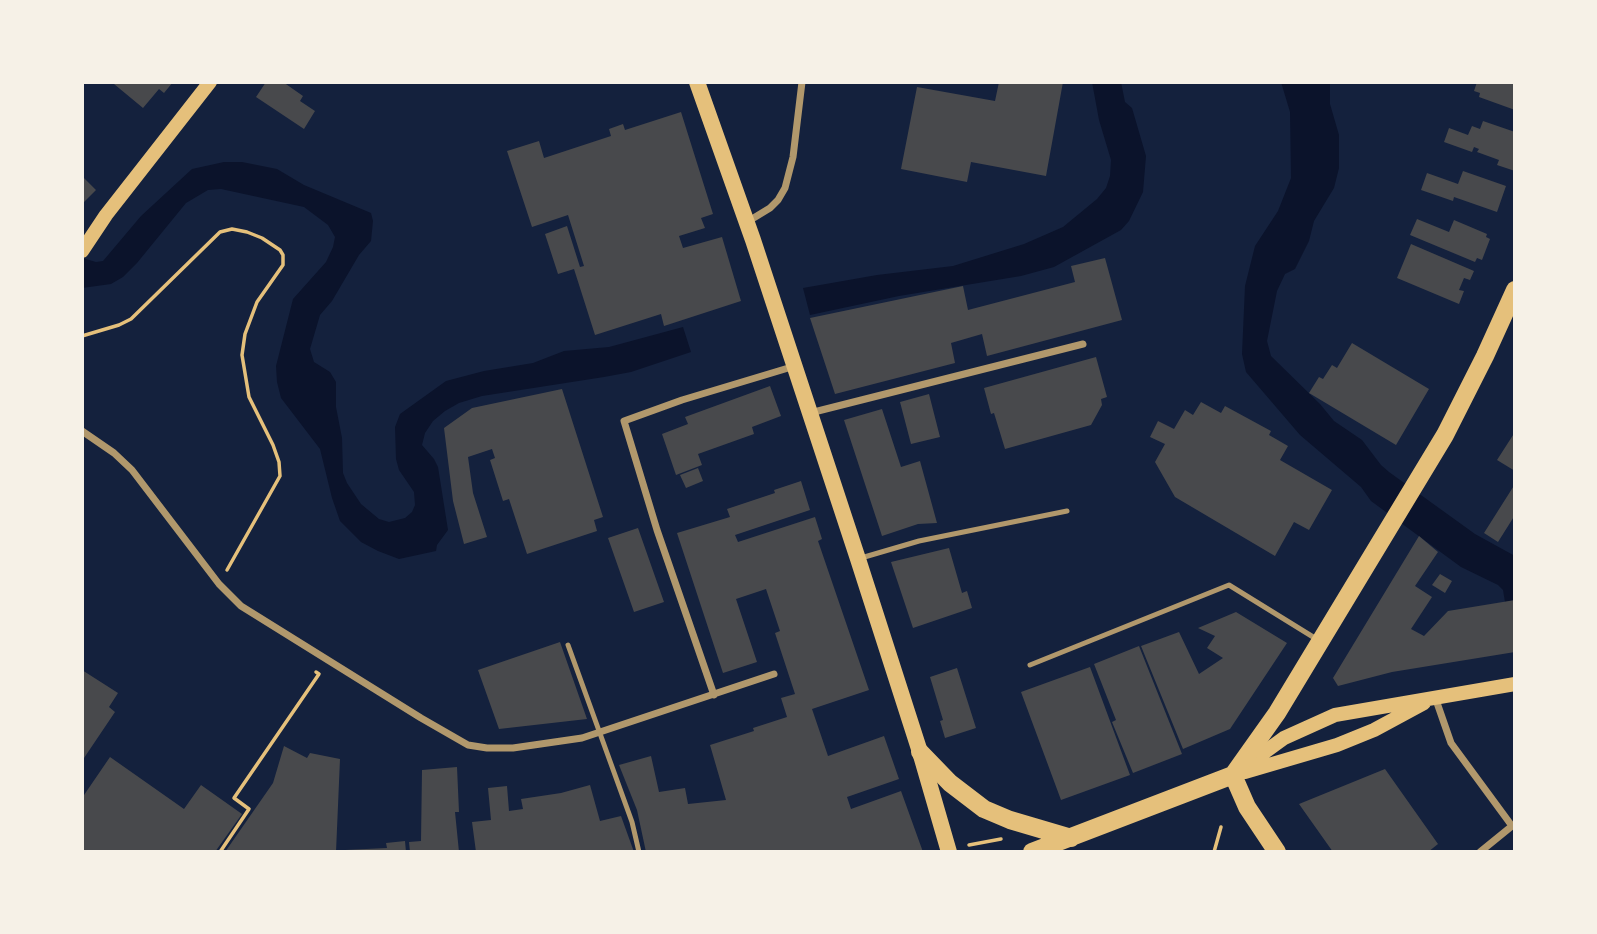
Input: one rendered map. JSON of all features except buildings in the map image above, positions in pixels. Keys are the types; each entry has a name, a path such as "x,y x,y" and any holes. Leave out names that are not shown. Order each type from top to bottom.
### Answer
{"highway":[{"path":"1032,852 1233,775 1277,713 1420,478 1465,396 1515,290"},
{"path":"920,752 950,783 984,809 1010,820 1071,838"},
{"path":"1233,775 1247,807 1277,852"},
{"path":"1047,852 1071,838"}],"main road":[{"path":"82,251 210,82"},
{"path":"697,82 747,222 858,559 950,852"},
{"path":"1233,775 1284,738 1320,721 1349,712 1515,684"},
{"path":"1233,775 1337,745 1374,730 1435,697"}],"street":[{"path":"747,222 770,208 785,187 793,157 802,82"},
{"path":"810,413 1083,344"},
{"path":"714,695 657,530 624,421 794,366"},
{"path":"82,431 123,460 219,584 254,615 468,745 487,748 520,747 564,742 599,734 774,674"},
{"path":"1435,697 1451,743 1513,829 1480,852"}],"lane":[{"path":"858,559 909,543 1067,511"},
{"path":"1030,665 1229,585 1321,642"},
{"path":"568,645 632,822 639,852"}],"path":[{"path":"82,336 131,319 220,232 232,229 247,232 280,250 283,265 257,302 245,334 242,355 249,397 273,445 279,462 280,477 219,584"},
{"path":"220,852 249,809 234,798 320,674 312,670"},
{"path":"1214,852 1221,827"},
{"path":"969,845 1010,838"}],"water":[{"path":"1092,82 1121,82 1125,102 1132,108 1146,156 1143,192 1129,221 1121,230 1054,267 1021,276 899,296 810,315 803,288 877,275 953,266 1024,244 1063,227 1097,199 1106,188 1111,160 1099,120"},
{"path":"1281,82 1330,82 1330,104 1339,135 1339,168 1334,188 1314,221 1309,241 1295,269 1285,274 1277,291 1267,341 1271,356 1334,421 1362,440 1389,472 1475,534 1515,556 1515,600 1505,602 1503,590 1498,585 1461,567 1371,501 1361,487 1300,435 1246,372 1242,354 1245,286 1255,246 1278,211 1291,178 1290,112"},
{"path":"224,162 242,162 277,169 304,185 371,213 371,241 320,315 310,349 314,362 330,372 336,382 343,473 347,483 361,504 379,519 389,522 405,518 415,505 414,492 399,470 396,459 395,427 400,414 446,381 533,363 564,351 609,347 683,327 691,352 631,372 482,396 459,403 445,411 433,421 425,433 422,445 438,467 448,530 437,545 436,551 399,559 378,551 361,542 340,521 320,449 281,398 277,382 276,366 293,299 326,262 333,247 335,237 328,225 304,207 221,189 208,190 186,203 123,277 111,284 82,288 82,258 103,261 141,216 192,169"}]}
